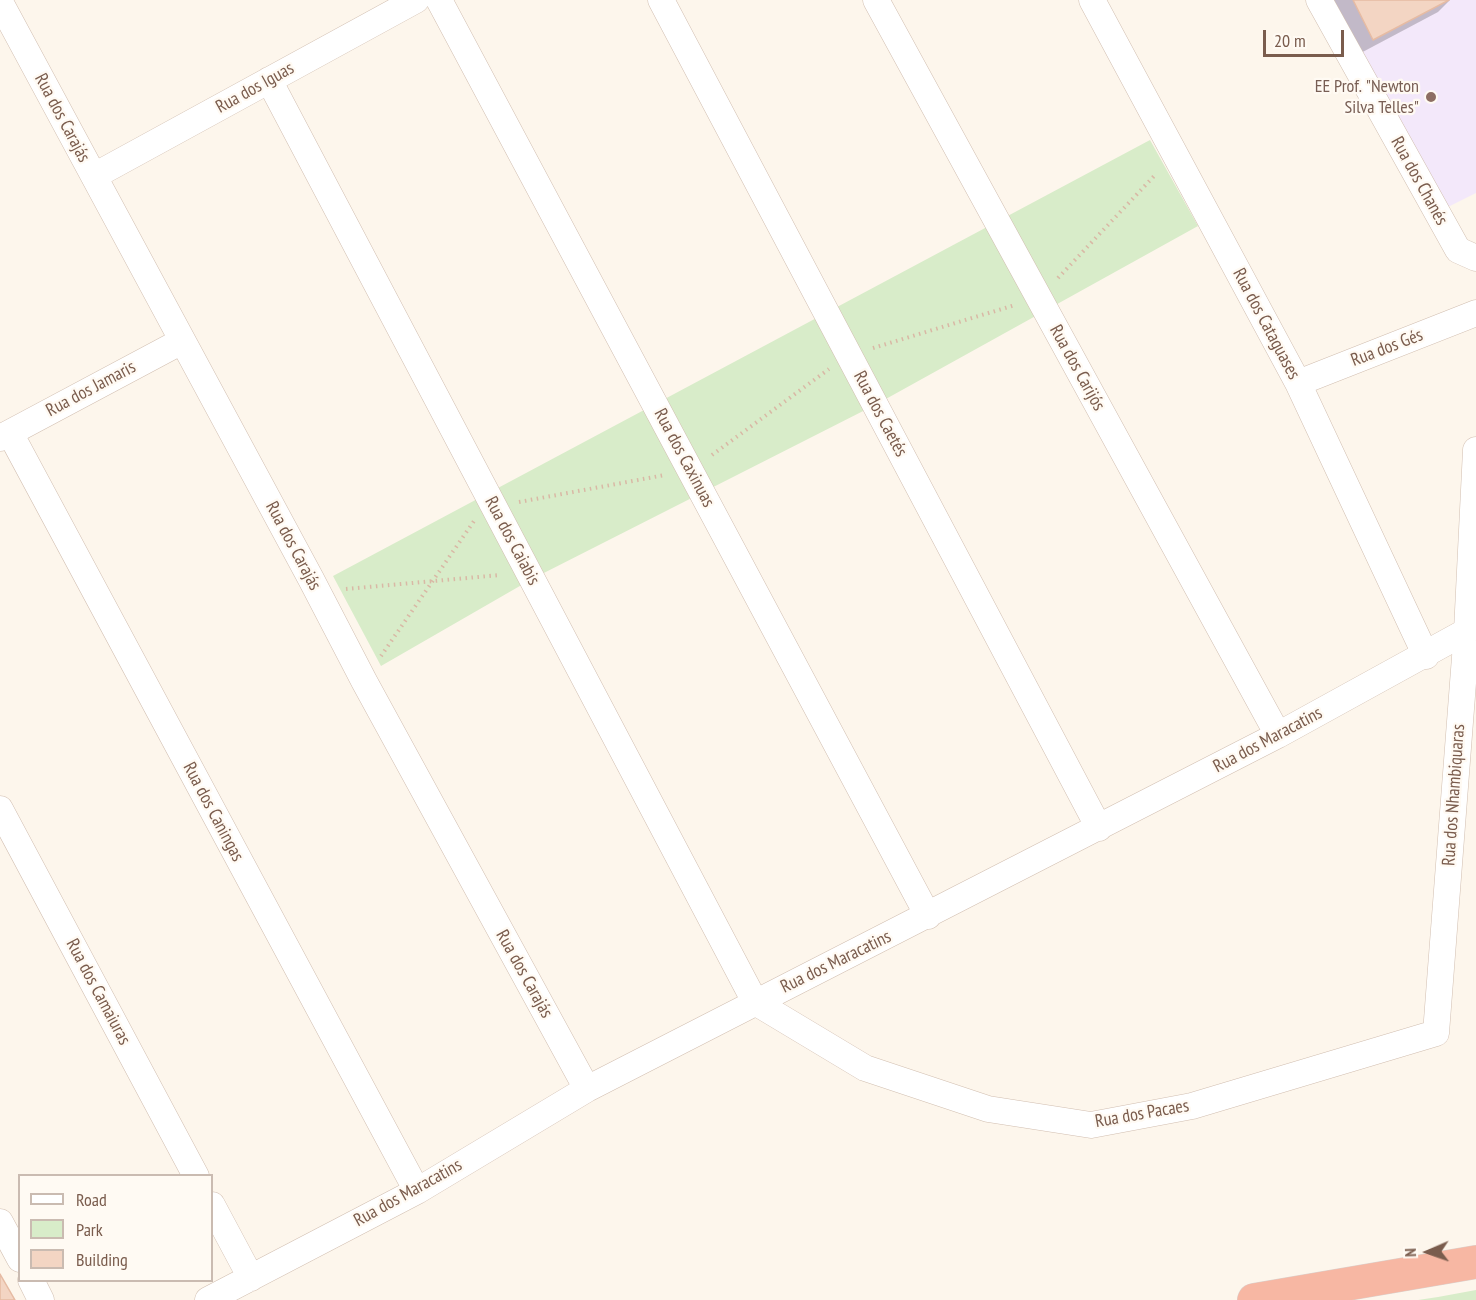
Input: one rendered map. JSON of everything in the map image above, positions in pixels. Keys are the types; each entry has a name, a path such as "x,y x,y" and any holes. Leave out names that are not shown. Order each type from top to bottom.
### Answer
{"highway":[{"path":"1254,1300 1476,1262"}],"street":[{"name":"Rua dos Iguas","path":"94,176 416,0"},
{"name":"Rua dos Caxinuas","path":"439,0 928,916"},
{"name":"Rua dos Caetés","path":"661,0 1099,828"},
{"name":"Rua dos Carijós","path":"876,0 1278,735"},
{"name":"Rua dos Cataguases","path":"1092,0 1298,383 1426,656"},
{"name":"Rua dos Chanés","path":"1319,0 1458,250 1476,258"},
{"name":"Rua dos Carajás","path":"0,2 364,681 587,1089"},
{"name":"Rua dos Caiabis","path":"269,80 755,1002"},
{"name":"Rua dos Gés","path":"1298,383 1476,313"},
{"name":"Rua dos Jamaris","path":"5,435 183,340"},
{"name":"Rua dos Caningas","path":"5,435 417,1191"},
{"name":"Rua dos Nhambiquaras","path":"1436,1033 1467,631 1476,450"},
{"name":"Rua dos Maracatins","path":"208,1300 417,1191 587,1089 1278,735 1426,656 1467,631"},
{"name":"Rua dos Camaiuras","path":"0,809 195,1174"},
{"name":"Rua dos Pacaes","path":"755,1002 865,1068 988,1109 1091,1125 1192,1106 1436,1033"},
{"path":"213,1206 251,1278"},
{"path":"0,1222 18,1255"},
{"path":"32,1282 41,1300"}],"path":[{"path":"364,681 430,581 492,503 690,470 849,355 1039,298 1174,153"},
{"path":"318,592 529,573"}],"shaded area":[{"name":"EE Prof. \"Newton Silva Telles\"","path":"1334,0 1476,0 1476,193 1448,207"}],"green space":[{"path":"1150,140 1198,226 875,405 532,579 381,666 333,576"},
{"path":"1476,1290 1476,1300 1418,1300 1438,1297"}],"building":[{"path":"1353,0 1449,0 1373,40"},
{"path":"0,1274 15,1300 0,1300"}],"place":[{"name":"EE Prof. \"Newton Silva Telles\"","path":"1431,97"}]}
